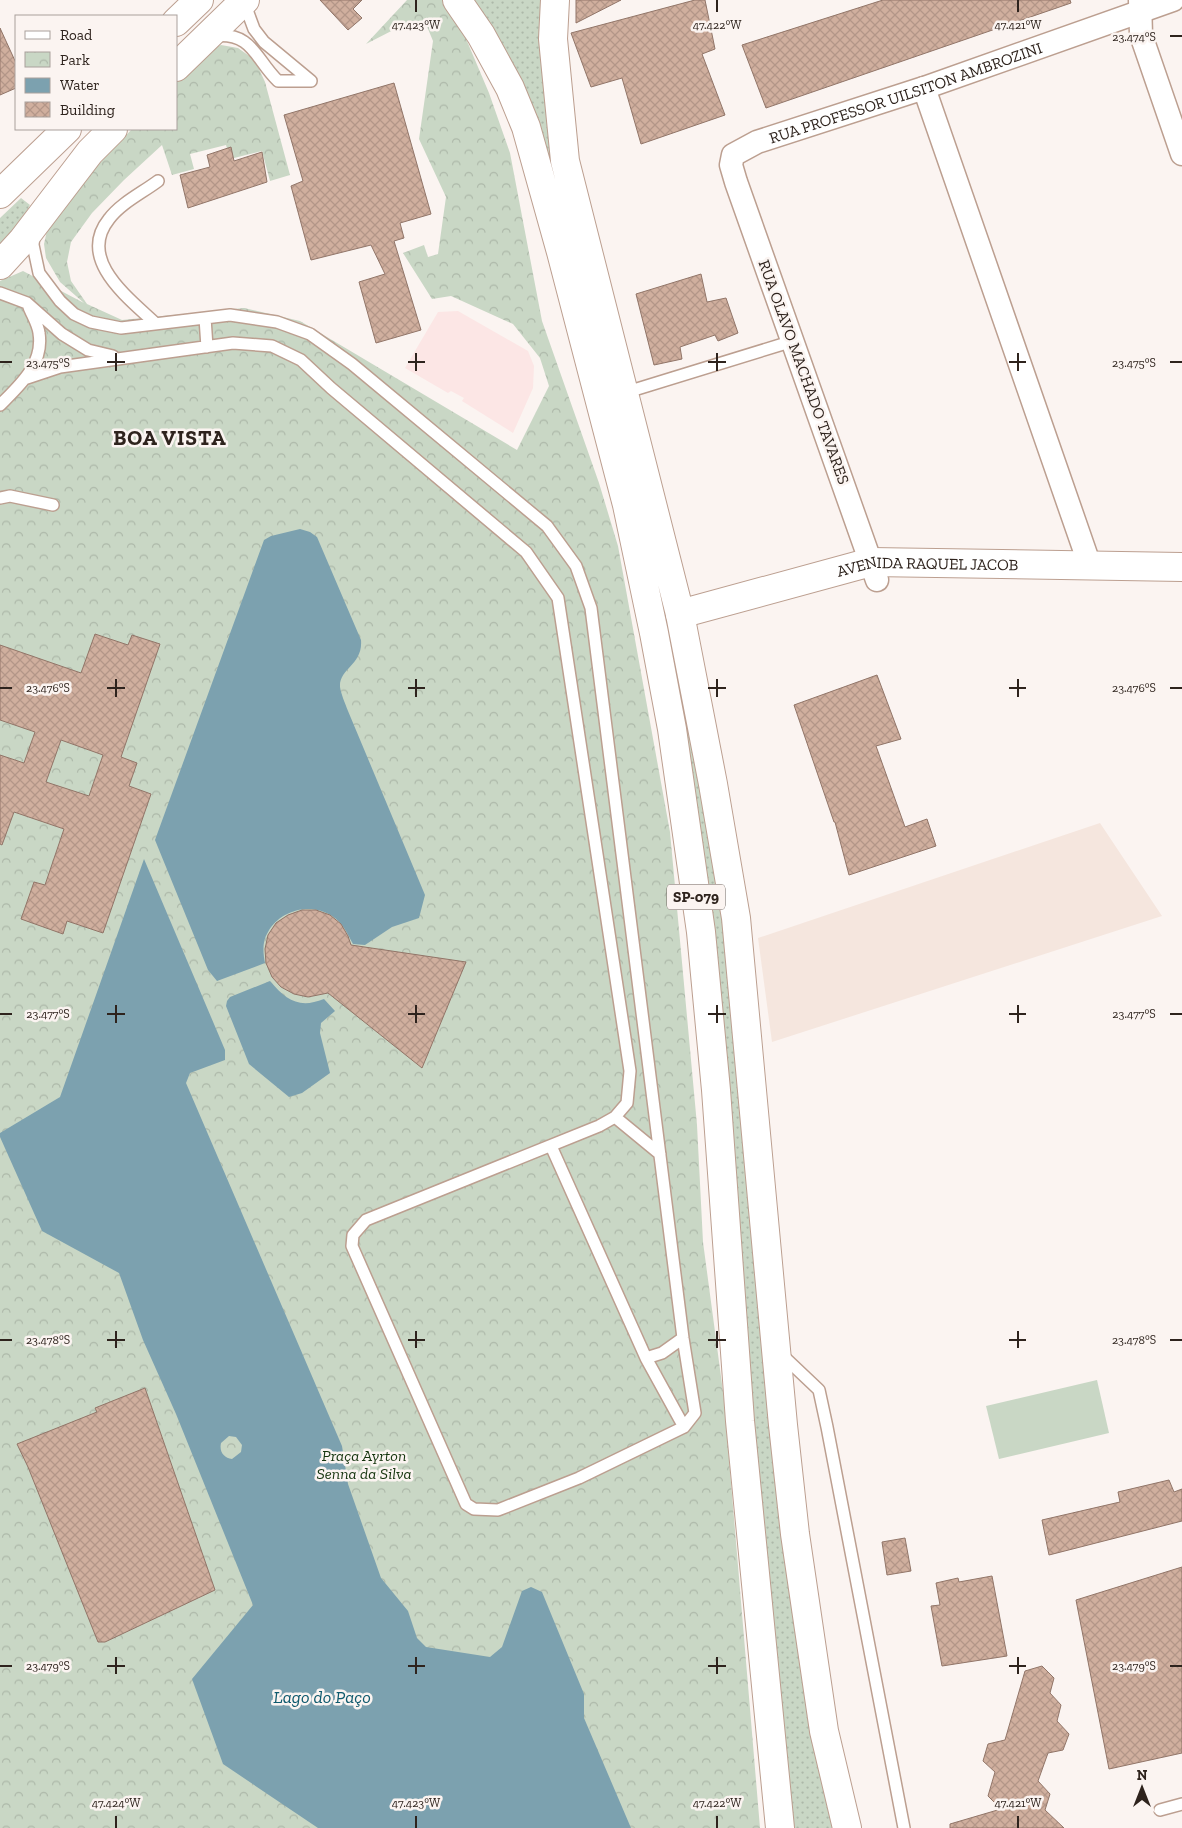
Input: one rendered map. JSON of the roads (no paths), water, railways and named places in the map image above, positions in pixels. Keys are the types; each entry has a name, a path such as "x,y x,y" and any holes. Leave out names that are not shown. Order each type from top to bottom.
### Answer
{"main road":[{"path":"178,20 199,0"},
{"name":"SP-079","path":"457,0 481,35 506,80 526,127 561,252 627,505 672,729 701,932 716,1090 740,1421 780,1828"},
{"name":"SP-079","path":"556,0 553,39 558,109 565,161 681,622 713,784 736,918 795,1534 824,1731 846,1828"},
{"path":"178,65 244,1"},
{"path":"7,187 65,130"},
{"path":"0,265 22,241 90,152 112,130"},
{"path":"7,187 27,189 36,199 36,222"},
{"name":"AVENIDA RAQUEL JACOB","path":"681,622 874,571 1090,566 1182,567"},
{"name":"AVENIDA RAQUEL JACOB","path":"874,571 1182,583"}],"street":[{"name":"RUA PROFESSOR UILSITON AMBROZINI","path":"731,165 733,155 757,142 924,88 1140,6 1173,0"},
{"path":"1140,6 1141,35 1182,154"},
{"path":"924,88 1090,566"},
{"name":"RUA OLAVO MACHADO TAVARES","path":"731,165 874,571"}],"lane":[{"path":"207,37 227,35 249,44 269,73 278,81 311,81 264,42 254,29 244,1"},
{"path":"156,324 106,273 100,258 100,239 108,220 123,206 158,181"},
{"path":"27,378 60,367 208,346 233,343 272,346 301,360 331,388 526,552 558,598 630,1071 627,1104 615,1117 598,1126 366,1220 353,1235 352,1246 466,1504 474,1509 498,1510 579,1478 684,1427 695,1413 683,1338 591,608 576,566 547,526 352,364 310,334 277,322 230,315 121,328 91,322 74,314 60,301 39,273 32,245 36,222"},
{"path":"0,294 28,303 62,334 88,350 122,358"},
{"path":"0,405 27,378 38,354 39,332 28,303"},
{"path":"205,318 208,346"},
{"path":"624,394 793,341"},
{"path":"0,498 10,496 53,505"},
{"path":"615,1117 634,1130 660,1154"},
{"path":"551,1146 646,1358 684,1427"},
{"path":"646,1358 662,1353 683,1338"},
{"path":"776,1349 818,1390 827,1427 904,1828"},
{"path":"1160,1810 1182,1804"}],"water":[{"path":"300,529 310,532 317,537 361,640 361,648 358,655 343,675 340,687 348,711 425,895 419,918 392,927 365,945 353,944 339,922 324,912 306,909 288,914 273,924 266,936 264,947 265,963 217,981 208,970 155,840 264,540 271,536"},
{"name":"Lago do Paço","path":"144,859 225,1050 225,1060 190,1073 186,1083 342,1446 348,1484 381,1578 408,1611 417,1638 426,1647 490,1657 502,1647 522,1591 531,1587 542,1592 584,1694 584,1718 631,1828 318,1828 223,1764 192,1679 253,1605 176,1414 143,1340 119,1273 42,1231 0,1137 0,1133 60,1097","holes":["229,1436 236,1437 242,1445 241,1452 232,1459 224,1456 221,1452 221,1443"]},
{"path":"270,981 288,998 294,1001 307,1003 324,999 335,1011 321,1023 320,1033 330,1073 302,1093 289,1097 249,1064 226,1006 230,997"}],"district":[{"name":"BOA VISTA","path":"170,437"}],"park label":[{"name":"Praça Ayrton Senna da Silva","path":"364,1464"}]}
